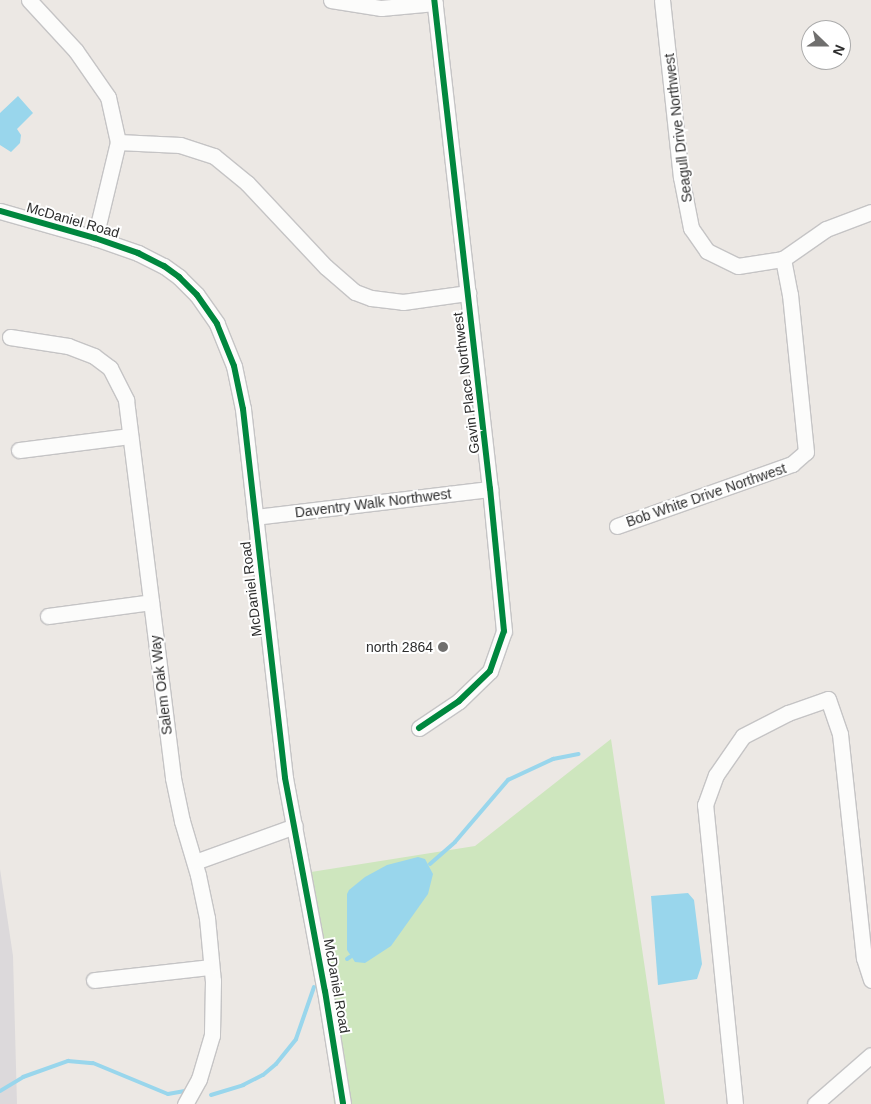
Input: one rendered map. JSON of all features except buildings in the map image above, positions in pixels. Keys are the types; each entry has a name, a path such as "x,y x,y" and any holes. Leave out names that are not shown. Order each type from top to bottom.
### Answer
{"street":[{"path":"28,0 76,51 108,97 118,142 95,238"},
{"path":"331,0 381,8 434,2"},
{"name":"Seagull Drive Northwest","path":"662,0 680,177 691,228 707,250 738,266 783,259 826,230 871,212"},
{"name":"Gavin Place Northwest","path":"419,728 459,701 490,671 504,631 490,488 434,2"},
{"path":"118,142 180,145 214,156 247,183 339,280 355,292 371,298 403,302 468,293"},
{"name":"McDaniel Road","path":"0,210 95,238 138,253 179,277 197,295 217,324 234,366 243,409 285,778 325,990 343,1104"},
{"name":"Bob White Drive Northwest","path":"617,526 792,464 806,452 790,294 783,259"},
{"name":"Salem Oak Way","path":"10,337 68,346 94,356 110,368 126,400 173,778 182,821 195,862 207,918 210,967 213,981 212,1035 199,1079 185,1104"},
{"path":"19,450 130,436"},
{"name":"Daventry Walk Northwest","path":"255,517 490,488"},
{"path":"48,616 151,602"},
{"path":"735,1104 705,805 716,775 743,736 788,713 828,699 840,734 864,958 871,980"},
{"path":"195,862 295,826"},
{"path":"94,980 210,967"},
{"path":"815,1104 871,1055"}],"shaded area":[{"path":"0,869 13,956 17,1104 0,1104"}],"green space":[{"path":"611,739 665,1104 334,1104 311,872 475,846"}],"water":[{"path":"18,96 33,113 17,129 21,135 20,143 11,152 0,145 0,113"},
{"path":"418,857 425,859 433,874 428,894 391,946 365,963 355,962 347,950 347,894 349,890 365,877 387,865"},
{"path":"688,893 694,900 702,964 697,979 658,985 651,896"}],"waterway":[{"path":"430,864 455,842 508,780 553,759 579,754"},
{"path":"211,1095 243,1085 263,1075 276,1064 296,1039 314,987"},
{"path":"0,1091 23,1077 68,1061 93,1063 168,1094 185,1091"}],"cycle path":[{"path":"419,728 459,701 490,671 504,631 490,489 434,0"},
{"path":"0,211 95,238 138,253 164,266 179,277 197,295 217,324 234,366 243,409 285,778 325,991 343,1104"}],"place":[{"name":"north 2864","path":"443,647"}]}
